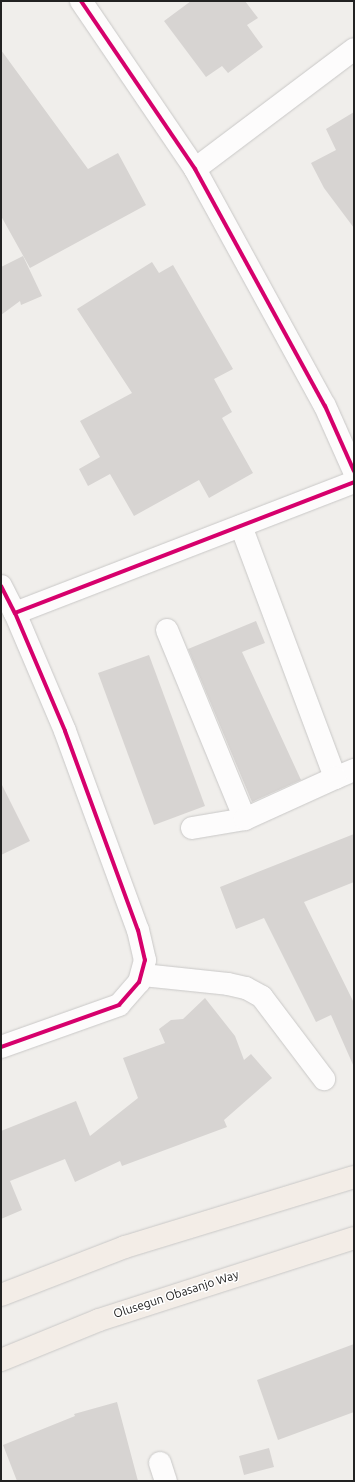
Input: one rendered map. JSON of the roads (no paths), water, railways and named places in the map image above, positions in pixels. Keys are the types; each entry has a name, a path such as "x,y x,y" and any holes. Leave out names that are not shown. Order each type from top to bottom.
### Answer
{"main road":[{"path":"1,1295 125,1246 354,1177"},
{"name":"Olusegun Obasanjo Way","path":"1,1360 99,1320 354,1238"}],"street":[{"path":"81,1 195,169 322,399 354,471"},
{"path":"195,169 354,49"},
{"path":"15,613 354,482"},
{"path":"192,828 245,819 345,774 241,526"},
{"path":"1,586 15,613 65,731 138,930 145,960 143,975 119,1005 1,1047"},
{"path":"167,630 245,819"},
{"path":"143,975 228,984 246,988 262,997 324,1079"}]}
